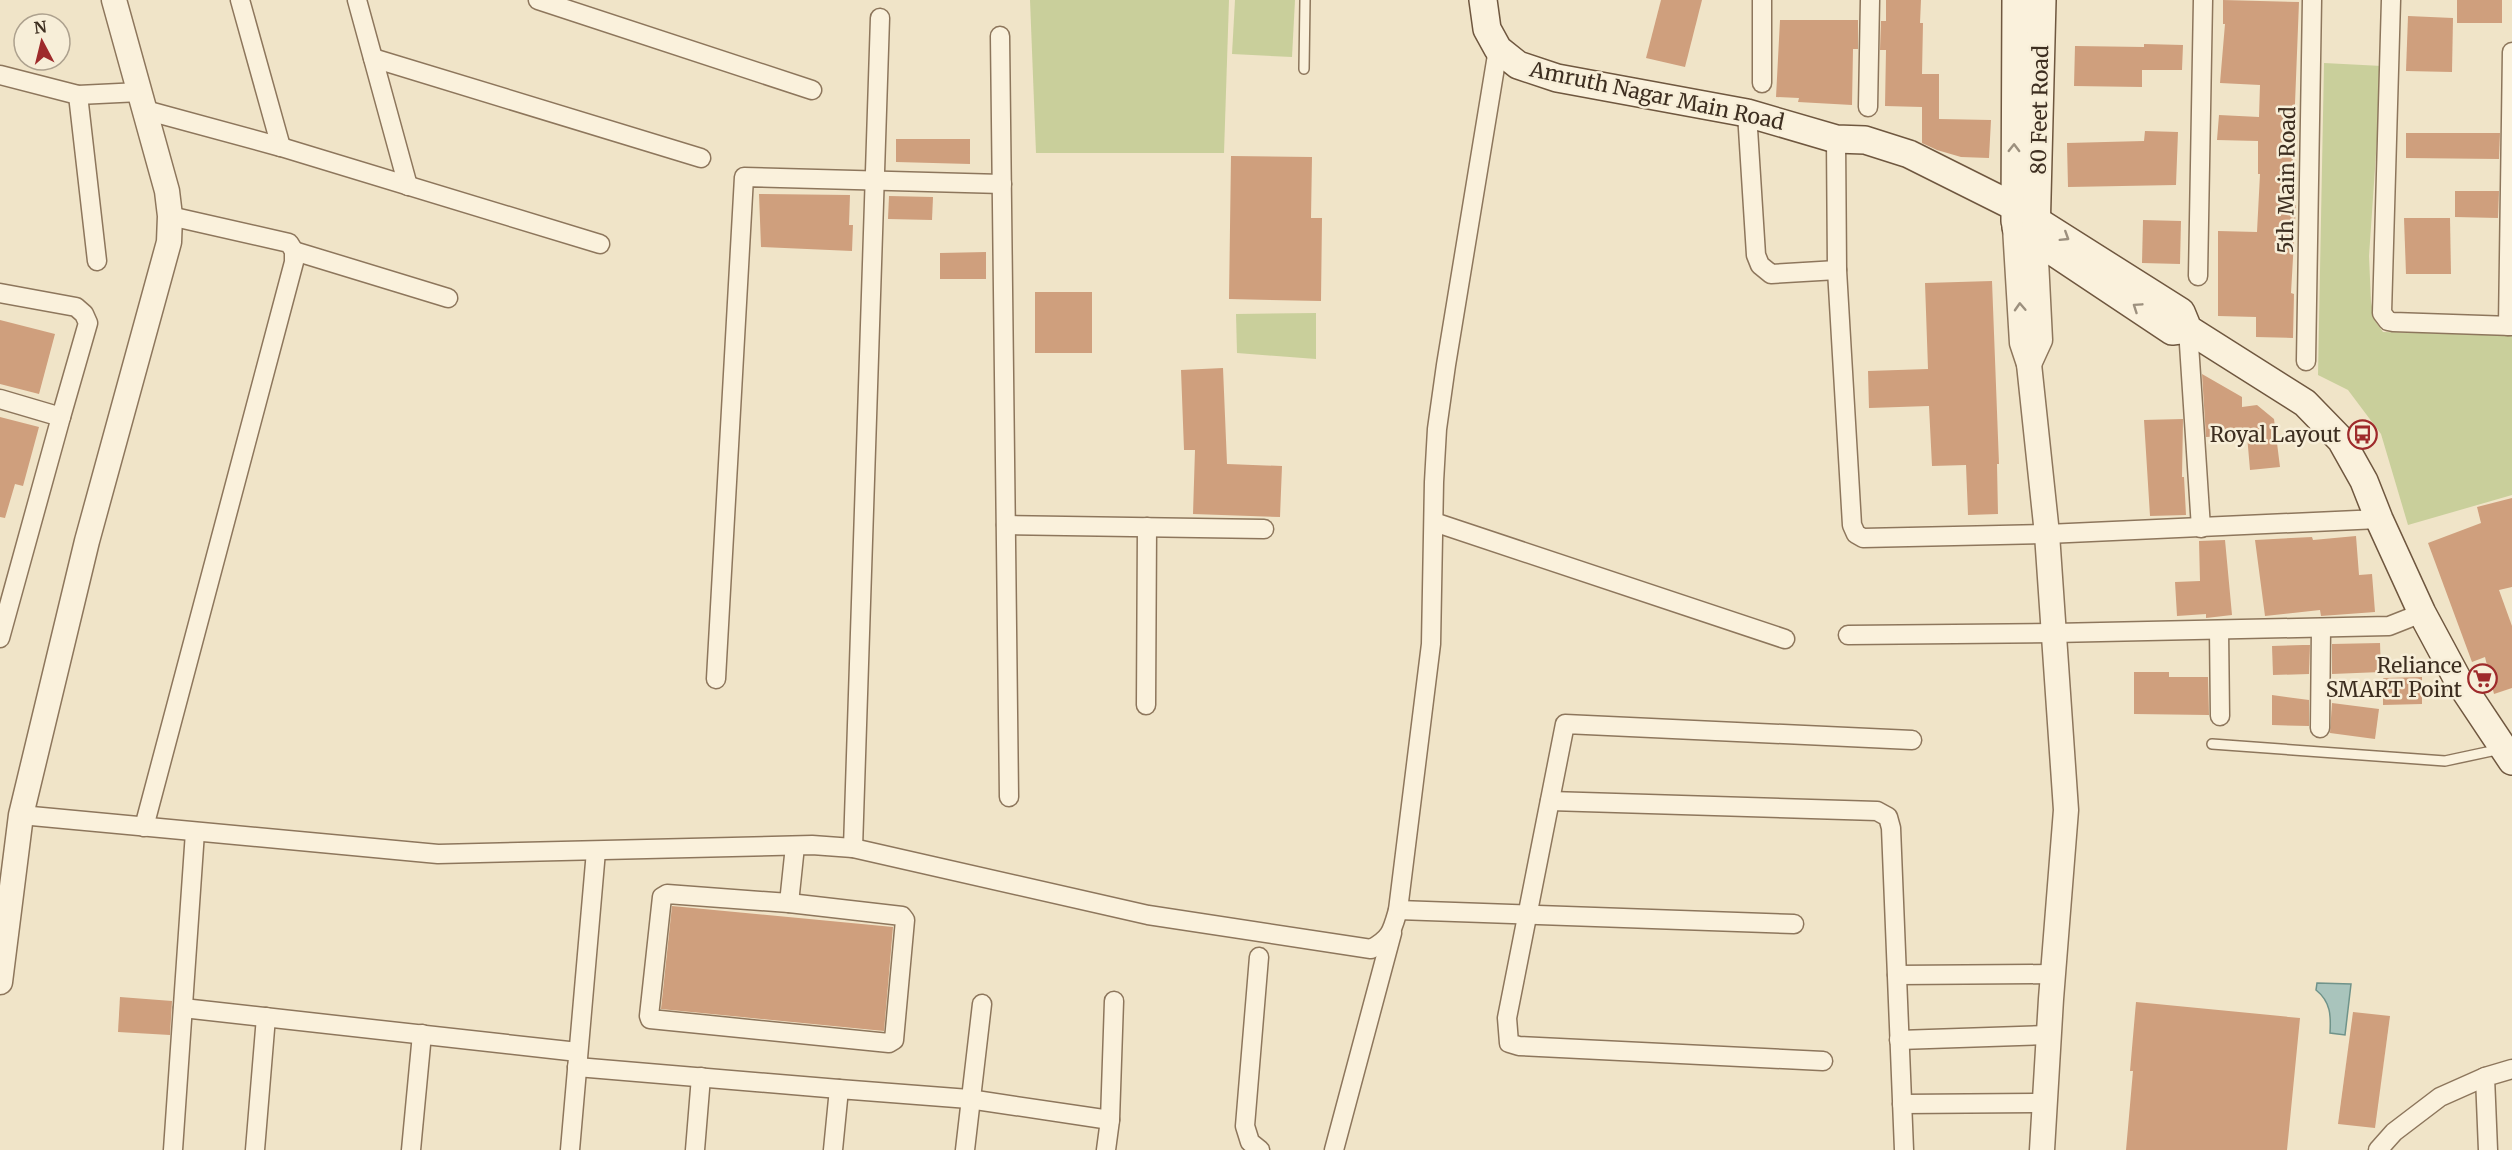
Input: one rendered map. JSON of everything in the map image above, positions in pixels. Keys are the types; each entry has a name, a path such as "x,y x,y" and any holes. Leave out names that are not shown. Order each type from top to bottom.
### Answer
{"main road":[{"name":"Amruth Nagar Main Road","path":"1483,0 1487,28 1498,49 1518,66 1557,78 1747,113 1836,139 1865,140 1909,154 2181,312 2188,329 2305,403 2341,440 2364,481 2422,613 2458,680 2507,755"},
{"name":"80 Feet Road","path":"2016,0 2025,223"},
{"name":"80 Feet Road","path":"2025,223 2042,0"}],"street":[{"path":"0,982 2,936 21,815 87,541 169,242 170,216 167,191 114,0"},
{"path":"240,0 281,147"},
{"path":"357,0 408,186"},
{"path":"538,0 812,90"},
{"path":"1762,0 1762,83"},
{"path":"1868,107 1870,0"},
{"path":"2198,276 2203,0"},
{"name":"5th Main Road","path":"2306,361 2312,0"},
{"path":"2391,0 2382,313 2384,318 2393,322 2510,326 2512,52"},
{"path":"853,848 880,18"},
{"path":"1000,36 1009,797"},
{"path":"1334,1150 1398,910 1431,644 1437,429 1498,49"},
{"path":"373,58 701,158"},
{"path":"0,75 78,95 142,101 281,147 600,244"},
{"path":"78,95 97,261"},
{"path":"1747,113 1756,255 1760,265 1771,274 1837,270"},
{"path":"1836,139 1837,270 1852,525 1856,534 1863,538 2046,534 2379,519"},
{"path":"716,679 744,177 1002,184"},
{"path":"144,827 291,273 294,251 289,243 170,216"},
{"path":"2025,223 2040,340 2030,364 2054,633 2066,810 2048,1035 2042,1150"},
{"path":"294,251 448,298"},
{"path":"0,293 76,307 84,314 88,323 0,638"},
{"path":"2188,329 2201,528"},
{"path":"0,399 61,417"},
{"path":"1434,522 1785,639"},
{"path":"1006,525 1264,529"},
{"path":"1146,705 1147,528"},
{"path":"1848,635 2389,626 2422,613"},
{"path":"2320,728 2322,628"},
{"path":"2219,630 2220,716"},
{"path":"1823,1061 1519,1046 1509,1043 1507,1018 1565,724 1912,740"},
{"path":"1550,801 1883,812 1888,817 1890,828 1904,1150"},
{"path":"21,815 438,854 795,846 853,848 981,879 1148,915 1371,949 1392,933"},
{"path":"173,1150 195,832"},
{"path":"789,903 795,846"},
{"path":"570,1150 596,851"},
{"path":"663,896 789,903 904,918 894,1040 889,1043 651,1019 649,1016 663,896"},
{"path":"1398,910 1794,924"},
{"path":"1259,957 1245,1126 1250,1142 1260,1150"},
{"path":"1897,975 2053,974"},
{"path":"1106,1150 1110,1120 1114,1001"},
{"path":"965,1150 969,1099 982,1004"},
{"path":"183,1008 422,1034 701,1077 969,1099 1110,1120"},
{"path":"255,1150 266,1017"},
{"path":"411,1150 422,1034"},
{"path":"1899,1040 2048,1035"},
{"path":"2378,1150 2394,1132 2440,1097 2485,1077 2512,1069"},
{"path":"694,1150 701,1077"},
{"path":"2485,1077 2488,1150"},
{"path":"833,1150 839,1089"},
{"path":"1902,1104 2044,1103"}],"lane":[{"path":"1304,69 1305,0"},
{"path":"2212,744 2445,761 2507,755"}],"green space":[{"path":"1030,0 1229,0 1224,153 1036,153"},
{"path":"1235,0 1295,0 1292,57 1232,54"},
{"path":"2324,63 2382,66 2369,256 2371,302 2375,321 2383,332 2512,335 2512,495 2408,525 2381,434 2348,390 2318,375"},
{"path":"1316,313 1316,359 1237,353 1236,314"}],"water":[{"path":"2317,983 2351,984 2345,1035 2330,1033 2329,1010 2325,999 2316,990"}],"building":[{"path":"1661,0 1702,0 1685,67 1646,58"},
{"path":"1886,0 1921,0 1922,74 1939,74 1939,119 1991,120 1989,158 1961,157 1922,143 1922,107 1885,106 1886,50 1880,50 1881,21 1886,21"},
{"path":"2223,0 2299,2 2291,205 2296,205 2291,293 2294,294 2293,338 2256,337 2256,317 2218,316 2218,231 2257,232 2260,174 2258,174 2258,141 2217,140 2219,115 2259,117 2260,85 2220,83 2225,24 2223,24"},
{"path":"2457,0 2502,0 2502,23 2457,23"},
{"path":"2408,16 2453,18 2452,72 2406,71"},
{"path":"1780,20 1858,20 1858,49 1853,49 1852,105 1798,102 1799,98 1776,97"},
{"path":"2144,44 2183,45 2182,70 2142,70 2142,87 2074,86 2075,46 2144,47"},
{"path":"2145,131 2178,132 2176,185 2068,187 2067,143 2144,141"},
{"path":"2406,133 2500,133 2499,159 2406,158"},
{"path":"896,139 970,139 970,164 896,162"},
{"path":"1231,156 1312,157 1311,218 1322,218 1321,301 1229,299"},
{"path":"2455,191 2499,191 2498,218 2455,217"},
{"path":"759,194 850,195 849,225 853,225 852,251 761,247"},
{"path":"889,196 933,197 932,220 888,219"},
{"path":"2404,218 2450,218 2451,274 2406,274"},
{"path":"2143,220 2181,221 2180,264 2142,263"},
{"path":"986,252 986,279 940,279 940,253"},
{"path":"1992,281 1999,464 1997,464 1998,514 1968,515 1966,465 1932,466 1929,406 1869,408 1868,371 1928,369 1925,283"},
{"path":"1035,292 1092,292 1092,353 1035,353"},
{"path":"0,320 55,334 39,394 0,384"},
{"path":"1223,368 1227,464 1282,466 1280,517 1193,514 1195,450 1184,450 1181,370"},
{"path":"2202,374 2242,397 2242,407 2257,405 2274,419 2280,467 2250,470 2247,435 2206,437"},
{"path":"0,417 39,427 23,486 15,484 5,518 0,517"},
{"path":"2183,419 2182,477 2184,477 2186,515 2150,516 2144,420"},
{"path":"2512,498 2512,587 2499,590 2512,626 2512,688 2494,694 2485,657 2472,662 2428,543 2481,523 2477,507"},
{"path":"2356,536 2359,575 2372,574 2375,612 2321,616 2320,610 2265,616 2255,540 2312,537 2313,540"},
{"path":"2225,540 2232,615 2206,618 2206,614 2177,616 2175,582 2200,581 2199,541"},
{"path":"2380,643 2381,672 2332,674 2332,644"},
{"path":"2310,645 2309,674 2273,675 2272,646"},
{"path":"2134,672 2169,672 2169,677 2208,677 2209,715 2134,714"},
{"path":"2422,677 2422,704 2383,705 2383,678"},
{"path":"2272,695 2309,700 2309,726 2272,725"},
{"path":"2332,703 2379,709 2375,739 2330,733"},
{"path":"672,906 893,927 884,1031 661,1009"},
{"path":"120,997 172,1001 170,1035 118,1032"},
{"path":"2136,1002 2300,1018 2287,1150 2126,1150"},
{"path":"2353,1012 2390,1016 2375,1128 2338,1124"}],"place":[{"name":"Royal Layout","path":"2362,435"},
{"name":"Reliance SMART Point","path":"2483,678"}]}
